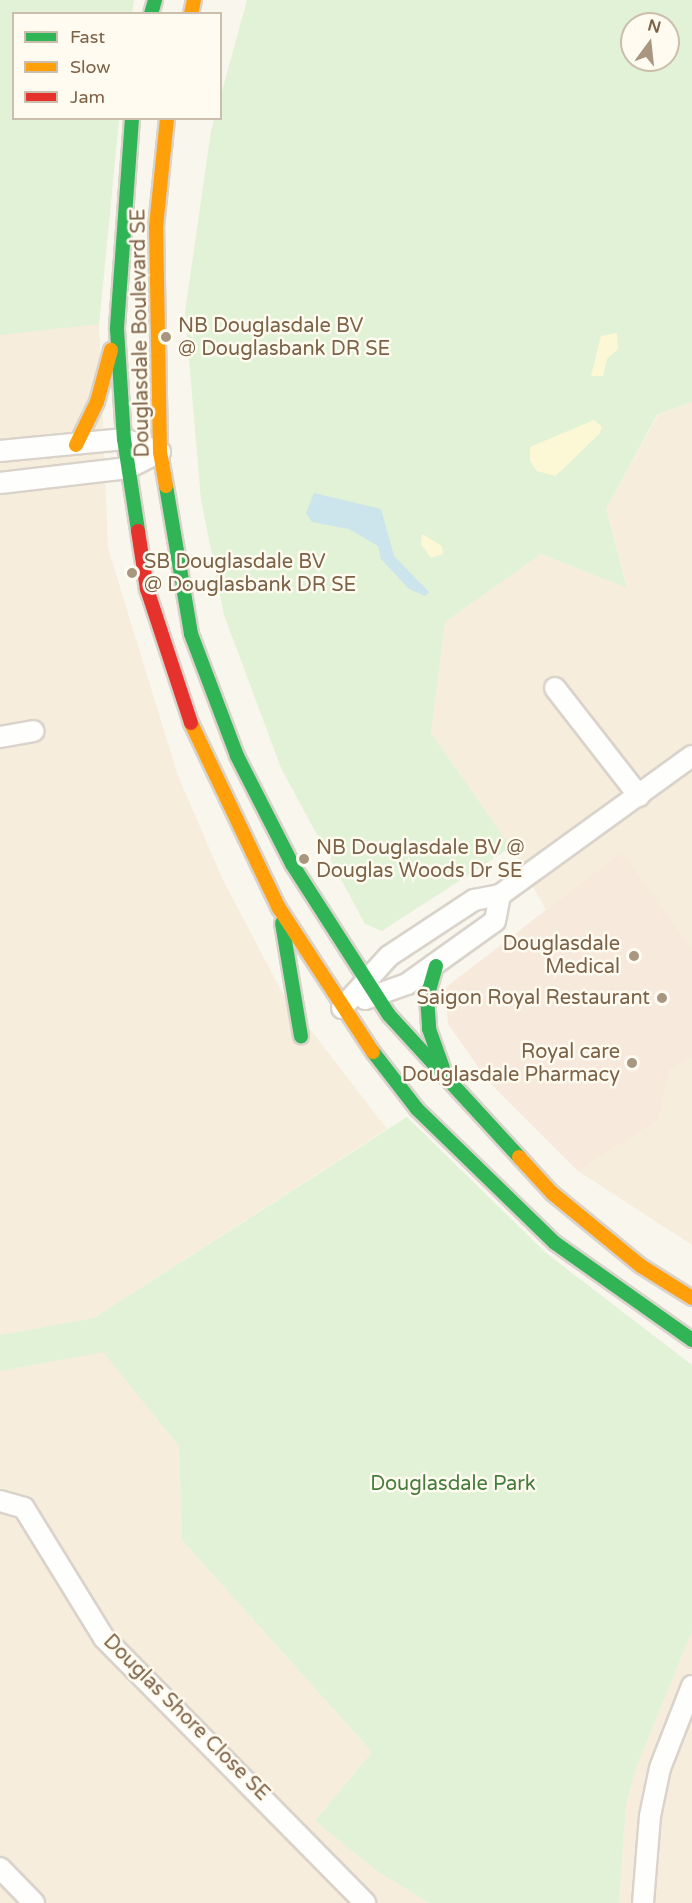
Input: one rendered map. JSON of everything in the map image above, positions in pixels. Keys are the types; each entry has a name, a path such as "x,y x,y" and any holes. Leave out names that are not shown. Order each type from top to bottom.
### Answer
{"street":[{"name":"Douglasdale Boulevard SE","path":"132,120 117,329 124,439 147,588 176,687 250,855 279,908 342,1008 417,1109 494,1189 555,1243 692,1340"},
{"name":"Douglasdale Boulevard SE","path":"167,120 156,227 160,452 191,634 237,756 292,864 370,989 449,1083 552,1192 641,1266 692,1298"},
{"path":"76,445 97,402 117,329"},
{"path":"0,451 124,439 160,452"},
{"path":"0,483 128,468 160,452"},
{"path":"555,688 639,796"},
{"path":"0,737 33,731"},
{"path":"370,989 389,956 474,900 500,895 692,756"},
{"path":"342,1008 370,989 436,966 495,921 500,895"},
{"path":"279,908 301,1036"},
{"path":"436,966 427,997 429,1029 449,1083"},
{"name":"Douglas Shore Close SE","path":"0,1501 24,1508 104,1638 366,1903"},
{"path":"643,1903 650,1816 686,1715 692,1686"},
{"path":"0,1868 34,1903"}],"shaded area":[{"path":"0,0 134,0 132,12 12,12 12,120 119,120 99,324 108,548 178,776 223,880 283,994 387,1129 94,1318 0,1335"},
{"path":"692,402 692,949 622,851 546,910 511,847 431,733 445,622 541,554 627,587 606,509 658,415"},
{"path":"622,851 692,949 692,1058 670,1070 659,1120 578,1171 488,1081 448,1024 445,988"},
{"path":"692,1058 692,1245 578,1171 659,1120 670,1070"},
{"path":"103,1351 179,1446 182,1540 372,1752 315,1821 377,1871 429,1903 0,1903 0,1371"},
{"path":"692,1631 692,1903 619,1903 626,1804 636,1768"}],"green space":[{"path":"0,0 134,0 132,12 12,12 12,120 119,120 99,324 0,335"},
{"path":"247,0 692,0 692,402 657,415 606,509 627,588 541,554 445,622 431,733 511,847 382,931 365,924 281,768 224,615 201,500 185,312 211,131 214,120 222,120 222,91"},
{"name":"Douglasdale Park","path":"407,1117 546,1253 692,1365 692,1631 636,1768 626,1804 619,1903 429,1903 377,1871 315,1821 372,1752 182,1540 179,1446 103,1352 0,1371 0,1335 94,1318"}],"sand":[{"path":"617,333 618,349 607,359 603,376 591,376 601,336"},
{"path":"594,420 602,427 600,433 562,470 555,476 537,471 530,461 530,447"},
{"path":"422,534 442,546 443,554 431,558 421,544"}],"water":[{"path":"314,493 381,509 394,556 429,592 425,596 409,589 381,559 378,546 349,529 312,522 306,513"}],"traffic: fast":[{"path":"152,12 155,0"},
{"path":"132,120 117,329 124,439 138,531"},
{"path":"166,486 191,634 237,756 292,864 389,1015 519,1157"},
{"path":"282,923 301,1036"},
{"path":"436,966 427,997 429,1029 443,1068"},
{"path":"373,1052 417,1109 555,1243 692,1340"}],"traffic: slow":[{"path":"191,12 194,0"},
{"path":"166,486 160,452 156,227 167,120"},
{"path":"76,445 97,402 111,350"},
{"path":"191,723 279,908 373,1052"},
{"path":"519,1157 552,1193 641,1266 692,1298"}],"traffic: jam":[{"path":"138,531 147,589 191,723"}],"place":[{"name":"NB Douglasdale BV @ Douglasbank DR SE","path":"166,337"},
{"name":"SB Douglasdale BV @ Douglasbank DR SE","path":"132,573"},
{"name":"NB Douglasdale BV @ Douglas Woods Dr SE","path":"304,859"},
{"name":"Douglasdale Medical","path":"634,956"},
{"name":"Saigon Royal Restaurant","path":"662,998"},
{"name":"Royal care Douglasdale Pharmacy","path":"632,1063"}]}
